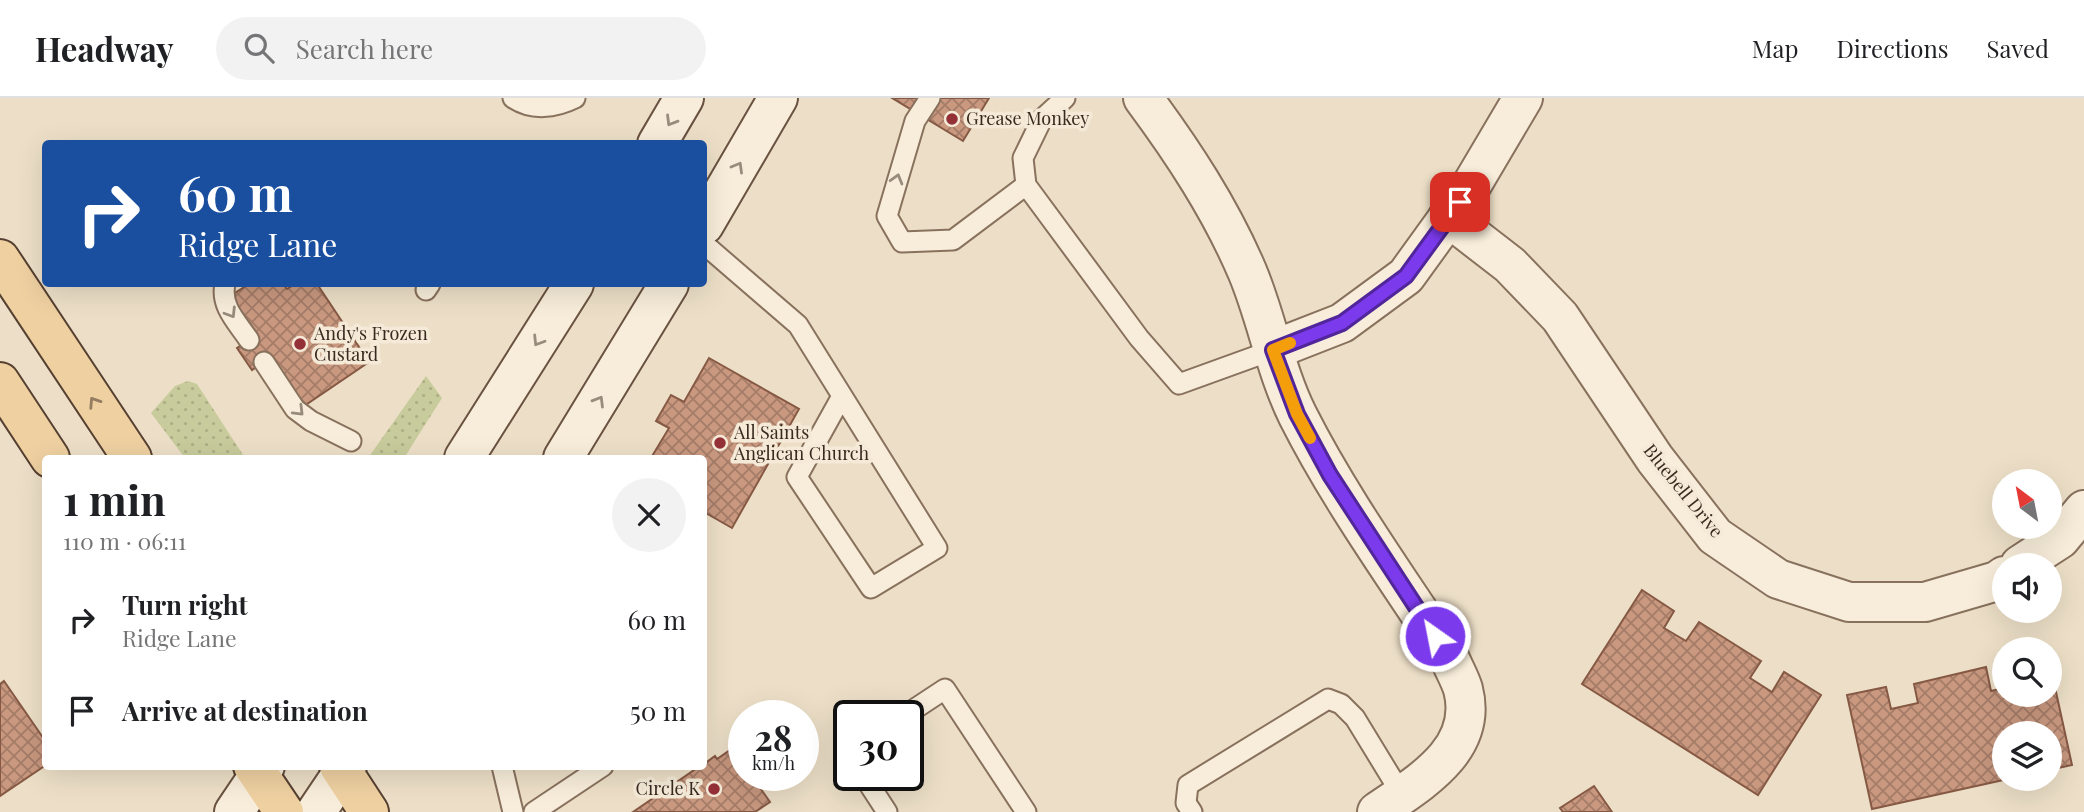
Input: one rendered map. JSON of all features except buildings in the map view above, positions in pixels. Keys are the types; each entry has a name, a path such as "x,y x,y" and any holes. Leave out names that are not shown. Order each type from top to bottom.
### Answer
{"main road":[{"path":"0,260 130,455"},
{"path":"0,382 48,455"},
{"path":"260,770 284,812"},
{"path":"344,770 369,812"}],"street":[{"path":"659,140 684,98"},
{"path":"707,220 779,98"},
{"path":"1143,98 1214,202 1248,272 1297,414 1330,475 1450,659 1464,690 1464,717 1457,744 1437,771 1390,804"},
{"path":"1273,350 1342,323 1406,276 1471,186 1523,98"},
{"name":"Bluebell Drive","path":"1448,218 1510,265 1560,317 1655,459 1715,536 1778,579 1849,601 1925,602 1992,582"},
{"path":"466,455 572,287"},
{"path":"565,455 667,287"},
{"path":"2038,553 2060,539 2084,510"},
{"path":"234,812 258,770"},
{"path":"316,812 342,770"}],"lane":[{"path":"513,98 536,107 555,106 575,98"},
{"path":"930,98 915,121 887,216 902,242 953,240 1026,185"},
{"path":"1065,98 1042,119 1023,158 1026,185 1139,338 1178,384 1273,350"},
{"path":"707,247 797,324 842,396 937,548 871,588 797,477 842,396"},
{"path":"225,287 225,303 249,340"},
{"path":"264,362 295,409 311,421 351,441"},
{"path":"924,703 945,689 1026,812"},
{"path":"1192,812 1186,803 1188,785 1328,699 1341,704 1354,718 1390,804"},
{"path":"503,770 513,812"},
{"path":"534,812 597,770"},
{"path":"873,791 887,812"}],"green space":[{"path":"426,376 442,398 406,455 370,455"},
{"path":"188,381 197,384 243,455 183,455 151,413 175,386"}],"slow traffic":[{"path":"1290,343 1273,350 1297,414 1310,438"}],"place":[{"name":"Grease Monkey","path":"952,119"},
{"name":"Andy's Frozen Custard","path":"300,344"},
{"name":"All Saints Anglican Church","path":"720,443"},
{"name":"Circle K","path":"714,789"}],"route":[{"path":"1435,636 1330,475 1297,414 1273,350 1342,323 1406,276 1460,202"}]}
